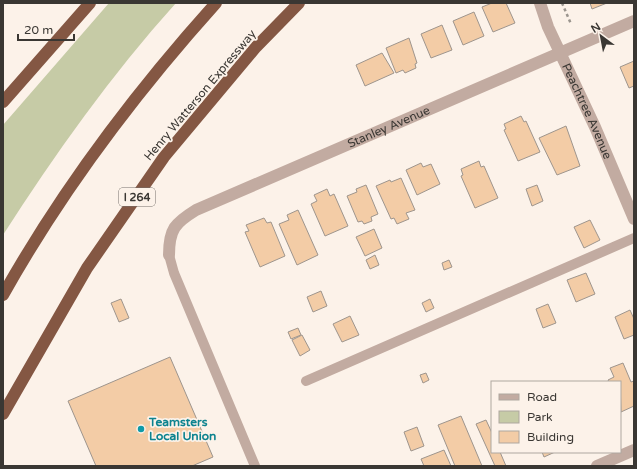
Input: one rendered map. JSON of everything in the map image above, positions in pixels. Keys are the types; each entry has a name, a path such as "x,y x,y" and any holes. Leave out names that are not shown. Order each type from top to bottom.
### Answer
{"highway":[{"path":"3,102 90,3"},
{"path":"3,294 40,234 102,144 177,46 216,3"},
{"name":"Henry Watterson Expressway","path":"3,413 87,268 164,157 256,48 299,3"}],"street":[{"name":"Peachtree Avenue","path":"540,3 548,27 595,127 634,219"},
{"name":"Stanley Avenue","path":"169,255 169,241 178,222 196,210 634,21"},
{"path":"597,466 634,450"}],"lane":[{"path":"306,381 634,238"},
{"path":"169,255 174,273 253,465"}],"path":[{"path":"562,3 571,24"}],"green space":[{"path":"109,3 176,3 106,87 63,145 3,235 3,125"}],"building":[{"path":"492,3 506,3 515,23 493,32 482,7"},
{"path":"590,3 607,3 592,9"},
{"path":"474,12 484,36 463,45 453,21"},
{"path":"442,25 452,50 431,58 421,34"},
{"path":"409,38 417,63 415,64 416,68 405,73 403,70 396,73 386,48"},
{"path":"382,53 394,73 365,86 356,65"},
{"path":"634,61 634,86 629,88 620,67"},
{"path":"521,116 524,122 526,121 540,152 518,161 504,130 506,129 504,124"},
{"path":"566,126 580,166 557,175 539,138"},
{"path":"479,161 481,167 484,166 498,198 475,208 461,176 463,175 461,169"},
{"path":"421,163 423,167 431,164 440,184 417,195 406,170"},
{"path":"401,178 415,210 406,213 409,219 397,224 394,218 391,219 376,186 390,180 391,182"},
{"path":"366,185 378,214 371,217 372,221 364,224 362,221 358,222 347,196 357,192 356,189"},
{"path":"537,185 543,201 532,206 526,189"},
{"path":"327,189 330,196 334,194 348,226 325,236 311,204 317,201 314,195"},
{"path":"298,210 318,255 297,265 279,224 289,220 287,215"},
{"path":"264,218 267,223 271,222 285,256 260,267 245,232 249,231 246,225"},
{"path":"590,220 600,240 584,248 574,227"},
{"path":"374,229 382,248 365,256 356,237"},
{"path":"375,255 379,265 370,269 366,260"},
{"path":"449,260 452,267 444,270 442,263"},
{"path":"586,273 595,294 576,302 567,280"},
{"path":"321,291 327,306 313,312 307,297"},
{"path":"121,299 129,318 119,322 111,303"},
{"path":"430,299 434,308 426,312 422,303"},
{"path":"548,304 556,323 543,328 536,309"},
{"path":"630,310 634,319 634,335 624,339 615,317"},
{"path":"350,316 359,335 342,342 333,324"},
{"path":"298,328 301,335 291,339 288,332"},
{"path":"302,335 310,350 300,356 292,340"},
{"name":"Teamsters Local Union","path":"170,357 213,457 192,466 96,466 68,401"},
{"path":"623,363 631,382 634,381 634,406 621,412 621,381 608,381 614,377 610,368"},
{"path":"426,373 429,380 423,383 420,375"},
{"path":"461,416 482,466 455,466 438,425"},
{"path":"486,420 491,431 491,453 500,453 506,466 495,466 476,424"},
{"path":"417,427 424,446 411,451 404,432"},
{"path":"444,450 451,466 424,466 421,459"},
{"path":"542,453 553,453 544,457"}],"place":[{"name":"Teamsters Local Union","path":"141,429"}]}
